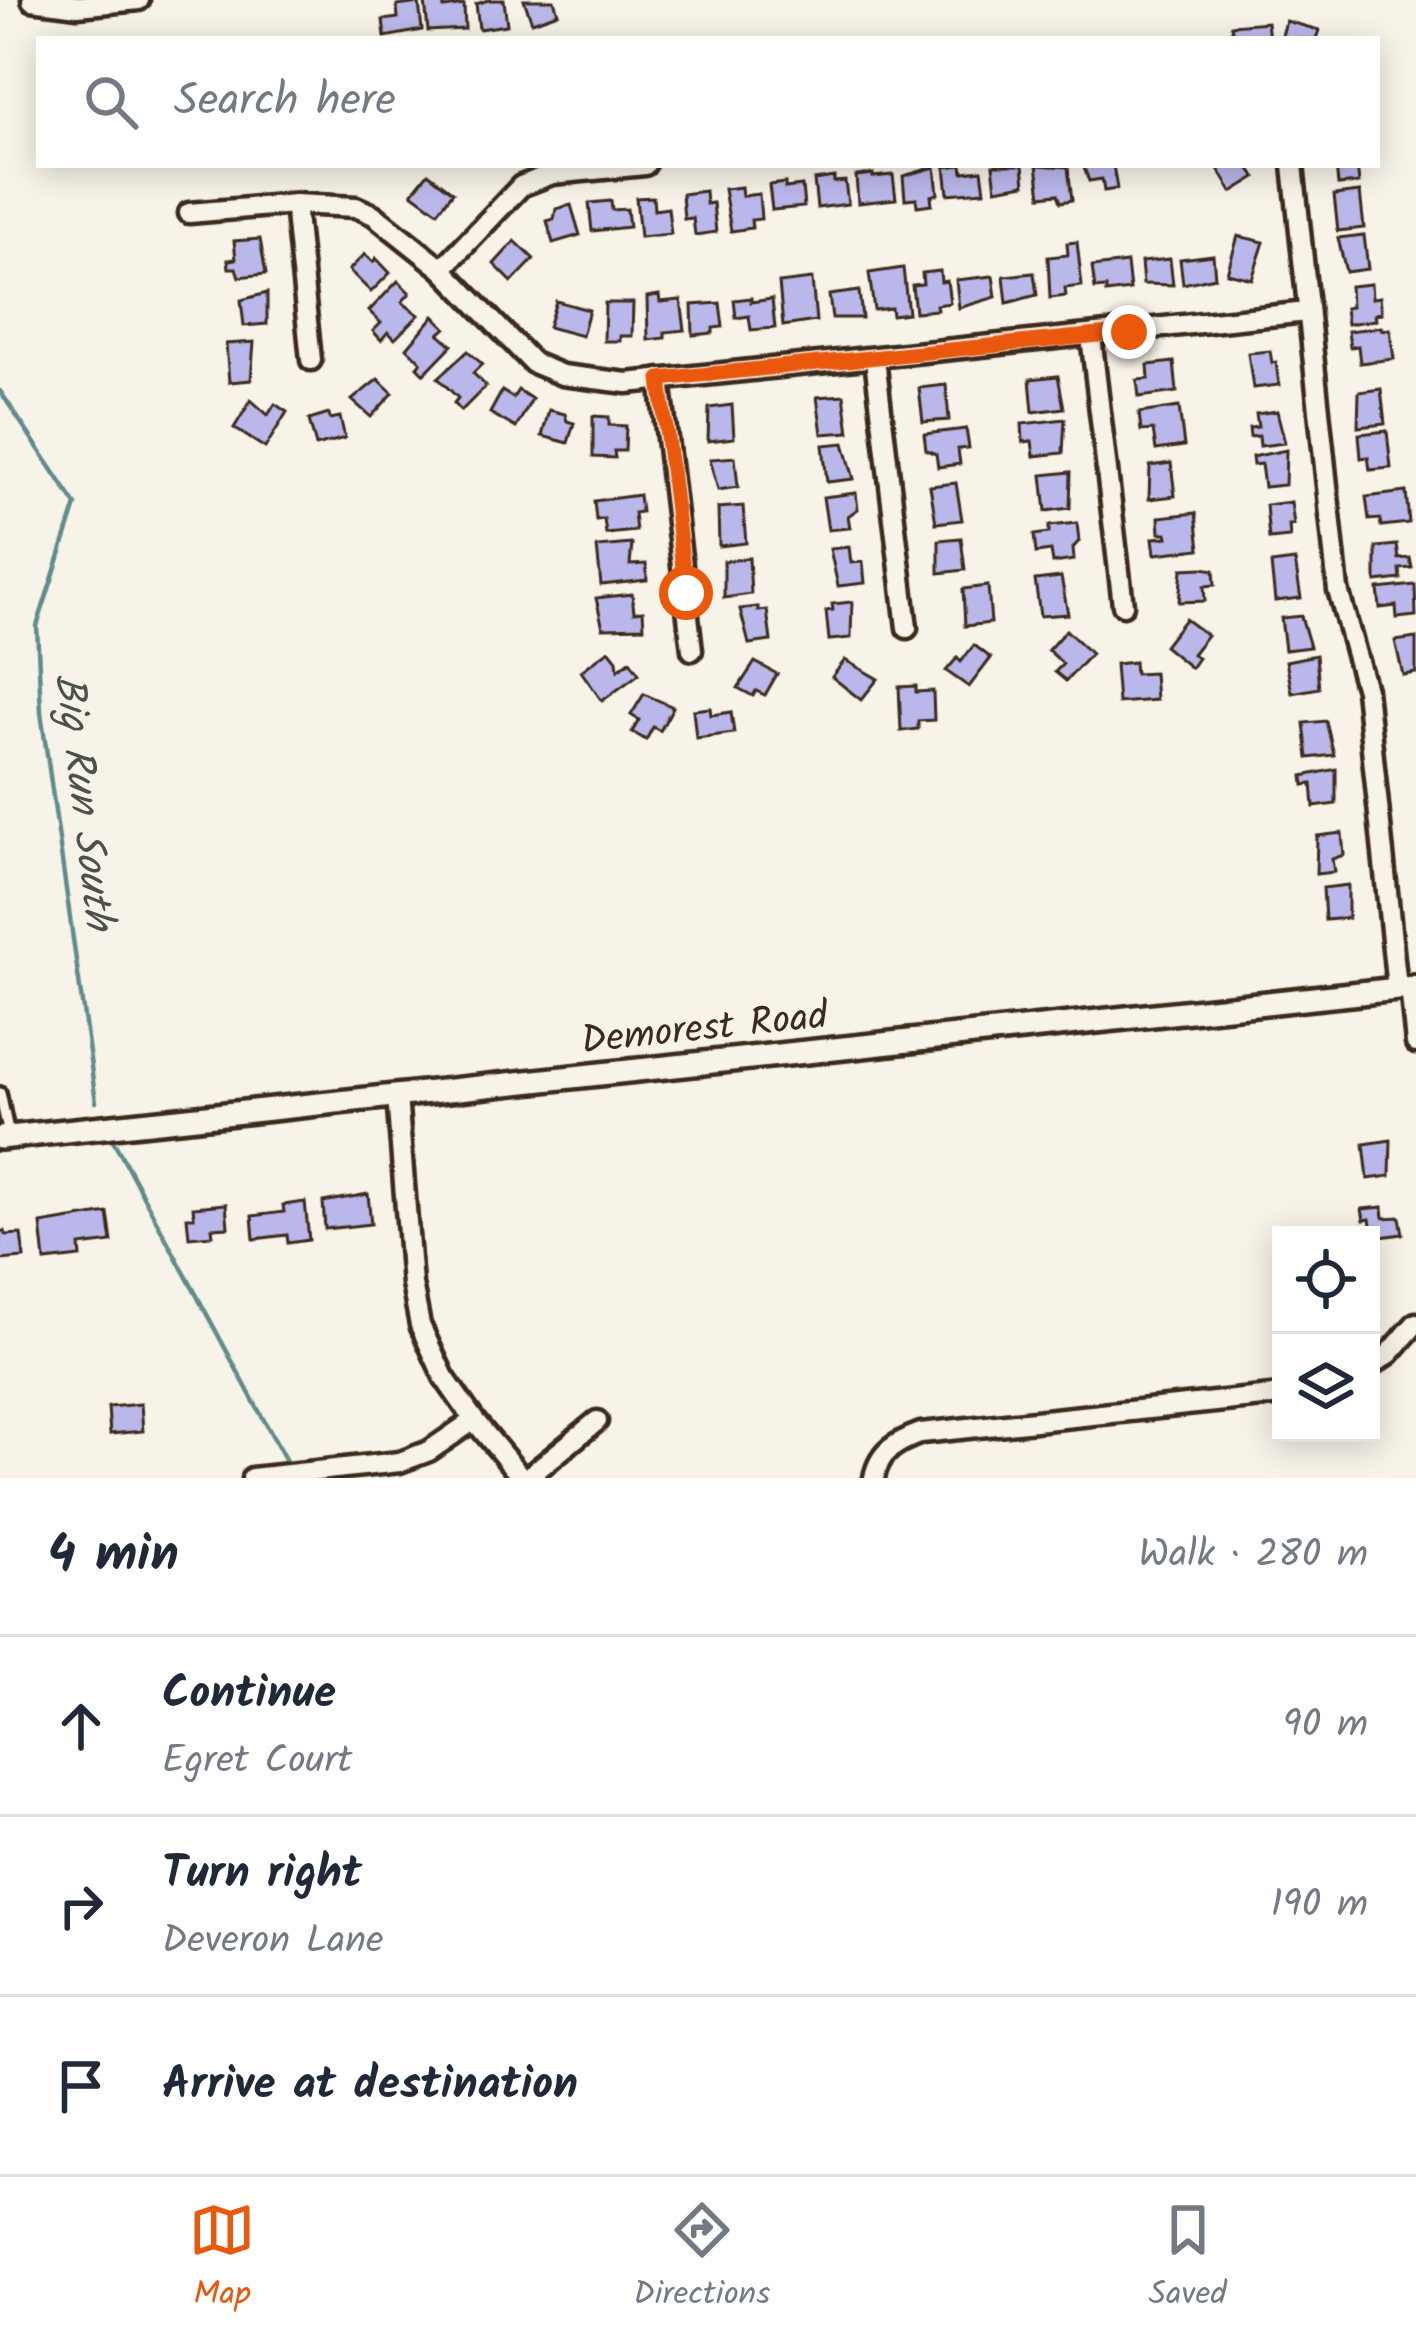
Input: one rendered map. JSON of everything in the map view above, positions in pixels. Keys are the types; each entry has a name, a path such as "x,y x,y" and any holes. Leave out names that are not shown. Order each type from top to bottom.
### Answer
{"street":[{"path":"32,0 78,6 139,0"},
{"path":"442,269 521,186 552,174 614,168"},
{"path":"1292,168 1338,590 1366,690 1416,1043"},
{"path":"295,204 311,360"},
{"path":"188,213 340,204 374,215 442,269 533,363 596,382 875,359 1307,312"},
{"path":"1090,336 1123,605"},
{"path":"875,359 907,628"},
{"path":"660,379 692,650"},
{"name":"Demorest Road","path":"5,1138 1408,988"},
{"path":"398,1096 415,1305 430,1351 474,1420 525,1478 597,1421"},
{"path":"1380,1360 1416,1323"},
{"path":"874,1478 876,1465 894,1443 921,1433 1272,1396"},
{"path":"252,1478 400,1462 429,1451 474,1420"}],"lane":[{"path":"0,1093 5,1138"}],"building":[{"path":"443,0 444,8 464,5 465,29 428,31 425,2"},
{"path":"504,0 507,25 479,29 476,4"},
{"path":"524,0 554,0 558,13 532,22"},
{"path":"419,3 422,30 385,36 383,20 398,18 397,6"},
{"path":"1286,21 1319,30 1317,36 1282,36"},
{"path":"1267,22 1269,36 1233,36 1231,25"},
{"path":"935,168 938,194 931,196 932,204 917,206 916,198 905,199 903,176"},
{"path":"945,168 982,170 985,191 948,194"},
{"path":"993,168 1023,168 1025,184 996,189"},
{"path":"1037,168 1068,168 1072,200 1061,202 1058,194 1041,196"},
{"path":"1084,168 1114,168 1117,189 1104,191 1102,179 1089,181"},
{"path":"1218,168 1249,168 1256,177 1232,192"},
{"path":"1336,168 1357,168 1359,183 1338,185"},
{"path":"428,173 453,192 438,212 412,193"},
{"path":"893,175 896,199 858,203 856,176"},
{"path":"834,177 834,182 845,181 848,204 817,208 814,180"},
{"path":"785,183 785,188 802,186 804,207 772,210 769,185"},
{"path":"741,187 742,196 759,194 761,219 751,220 752,228 731,231 724,189"},
{"path":"705,191 706,204 713,203 716,232 695,235 693,218 684,219 682,194"},
{"path":"1360,192 1364,228 1338,231 1334,195"},
{"path":"653,197 654,210 668,208 671,234 640,237 636,198"},
{"path":"611,201 612,210 627,209 629,227 592,231 589,203"},
{"path":"571,205 580,235 553,243 547,221 554,219 556,209"},
{"path":"1364,235 1368,269 1346,272 1338,238"},
{"path":"1238,236 1264,242 1252,279 1227,273"},
{"path":"260,239 266,274 239,277 236,268 229,268 228,260 236,259 234,241"},
{"path":"515,241 534,259 512,282 494,264"},
{"path":"1077,242 1082,286 1065,288 1066,296 1050,298 1048,257 1068,255 1067,243"},
{"path":"365,254 390,273 371,292 349,270"},
{"path":"1213,255 1215,277 1183,284 1180,259"},
{"path":"1170,259 1173,285 1143,284 1141,262"},
{"path":"1127,263 1130,290 1106,293 1106,288 1095,289 1092,267"},
{"path":"903,268 908,313 874,310 869,273"},
{"path":"940,271 941,282 947,281 950,303 915,312 912,285 923,284 922,273"},
{"path":"1034,273 1037,295 1007,303 1004,276"},
{"path":"993,276 996,297 959,308 956,280"},
{"path":"812,279 816,321 783,326 779,283"},
{"path":"398,281 410,293 402,302 419,315 395,339 388,332 381,340 373,331 381,323 369,311"},
{"path":"1371,284 1372,298 1380,297 1382,313 1375,314 1376,320 1347,324 1350,286"},
{"path":"859,291 862,318 832,318 829,295"},
{"path":"267,293 267,324 244,326 241,300"},
{"path":"659,295 660,302 681,300 685,330 648,340 647,297"},
{"path":"751,298 751,302 772,299 775,328 751,330 749,316 736,318 734,300"},
{"path":"556,301 589,310 582,336 548,327"},
{"path":"605,303 633,303 632,336 604,341"},
{"path":"720,303 723,327 693,335 692,305"},
{"path":"434,316 446,328 439,334 452,345 424,374 417,367 421,362 407,348"},
{"path":"1390,329 1394,359 1360,363 1358,346 1350,347 1348,331"},
{"path":"254,342 251,380 229,382 226,344"},
{"path":"468,351 482,364 473,373 486,386 461,411 454,403 458,398 438,378"},
{"path":"1270,351 1279,385 1253,388 1248,353"},
{"path":"1174,362 1177,392 1139,397 1137,380 1149,379 1148,365"},
{"path":"1058,376 1064,408 1033,412 1030,379"},
{"path":"378,379 393,393 371,417 352,400"},
{"path":"946,385 949,420 923,422 919,388"},
{"path":"1381,389 1385,424 1358,427 1359,392"},
{"path":"518,390 532,399 516,428 490,413 502,391 513,398"},
{"path":"844,395 849,432 822,434 817,397"},
{"path":"251,400 268,415 275,404 287,412 265,448 234,428"},
{"path":"732,405 734,438 708,441 709,408"},
{"path":"1179,407 1184,446 1156,450 1153,430 1141,431 1139,413"},
{"path":"549,410 565,414 574,423 568,443 542,436"},
{"path":"1277,411 1285,443 1260,446 1259,436 1250,437 1249,428 1258,427 1256,414"},
{"path":"329,414 330,419 340,417 345,438 316,446 309,420"},
{"path":"593,416 609,417 609,425 626,426 625,451 614,451 615,458 593,457"},
{"path":"1065,419 1063,453 1034,456 1032,441 1023,442 1022,424"},
{"path":"966,429 969,448 958,449 960,464 938,467 936,454 926,450 924,434"},
{"path":"1387,431 1391,468 1370,470 1368,457 1361,458 1359,434"},
{"path":"844,443 854,479 827,482 823,445"},
{"path":"1286,450 1285,485 1264,487 1261,464 1253,465 1252,457"},
{"path":"735,457 738,487 718,490 710,459"},
{"path":"1171,463 1175,496 1149,499 1150,466"},
{"path":"1071,472 1070,508 1046,511 1042,475"},
{"path":"956,483 962,520 936,523 930,486"},
{"path":"1406,492 1409,523 1381,526 1380,519 1369,520 1366,497"},
{"path":"856,493 858,509 848,516 850,528 828,530 823,497"},
{"path":"639,495 636,531 606,534 604,519 596,520 594,501"},
{"path":"1291,502 1294,525 1289,525 1290,537 1269,539 1266,505"},
{"path":"743,506 746,543 719,546 718,508"},
{"path":"1196,513 1200,549 1155,554 1153,538 1168,537 1160,533 1159,517"},
{"path":"1077,523 1074,560 1053,563 1051,551 1036,553 1034,535 1049,533 1049,526"},
{"path":"961,538 965,570 939,573 939,540"},
{"path":"632,544 630,565 646,564 647,580 601,585 597,547"},
{"path":"1397,545 1399,559 1410,558 1412,568 1400,569 1401,579 1376,582 1376,547"},
{"path":"849,547 851,563 863,562 865,583 838,586 830,549"},
{"path":"749,558 751,594 724,598 724,561"},
{"path":"1295,561 1301,598 1275,601 1271,564"},
{"path":"1182,569 1214,570 1215,585 1204,586 1205,601 1179,602"},
{"path":"1061,577 1068,614 1040,616 1035,580"},
{"path":"1415,585 1416,616 1397,618 1396,606 1380,608 1378,589"},
{"path":"988,586 991,623 965,626 963,589"},
{"path":"632,594 634,612 643,611 644,627 603,628 596,598"},
{"path":"852,602 851,638 829,640 826,611 833,610 832,604"},
{"path":"758,607 758,611 767,610 771,641 749,644 740,609"},
{"path":"1301,616 1310,647 1285,650 1281,618"},
{"path":"1185,619 1207,635 1192,654 1198,658 1191,668 1164,646"},
{"path":"1066,630 1091,654 1066,681 1055,672 1063,664 1048,650"},
{"path":"1416,638 1416,673 1403,675 1395,641"},
{"path":"974,645 991,658 969,687 946,671 957,658 961,662"},
{"path":"609,650 618,670 630,661 639,674 602,701 581,671"},
{"path":"1316,655 1319,688 1292,693 1286,661"},
{"path":"845,660 878,679 861,700 832,677"},
{"path":"755,662 777,674 765,695 756,691 753,696 738,688"},
{"path":"1134,662 1135,674 1154,673 1156,700 1118,703 1115,664"},
{"path":"916,686 916,692 933,691 934,720 918,721 918,729 901,731 899,687"},
{"path":"644,694 673,707 660,731 653,727 646,740 632,732 639,720 631,715"},
{"path":"710,708 711,715 731,712 734,733 696,738 693,710"},
{"path":"1326,721 1334,755 1308,758 1304,723"},
{"path":"1336,769 1336,804 1314,807 1312,784 1304,785 1303,776"},
{"path":"1342,833 1344,855 1332,859 1334,872 1316,874 1317,836"},
{"path":"1348,885 1348,918 1325,920 1323,888"},
{"path":"1391,1140 1390,1176 1368,1179 1364,1144"},
{"path":"368,1194 371,1224 325,1229 323,1202"},
{"path":"305,1202 309,1240 288,1243 287,1235 254,1239 252,1216 284,1212 283,1205"},
{"path":"226,1204 228,1227 212,1228 213,1235 189,1237 187,1217 194,1217 193,1207"},
{"path":"1383,1207 1384,1218 1400,1217 1403,1234 1380,1237 1380,1226 1364,1220 1362,1209"},
{"path":"108,1213 112,1242 80,1246 81,1257 45,1261 41,1224"},
{"path":"0,1231 21,1234 24,1258 0,1260"},
{"path":"141,1404 143,1431 110,1434 108,1407"}],"waterway":[{"name":"Big Run South","path":"0,391 76,505 37,626 41,712 96,1102"},
{"name":"Big Run South","path":"114,1142 286,1461"}],"route":[{"path":"686,593 660,379 1129,332"}]}
